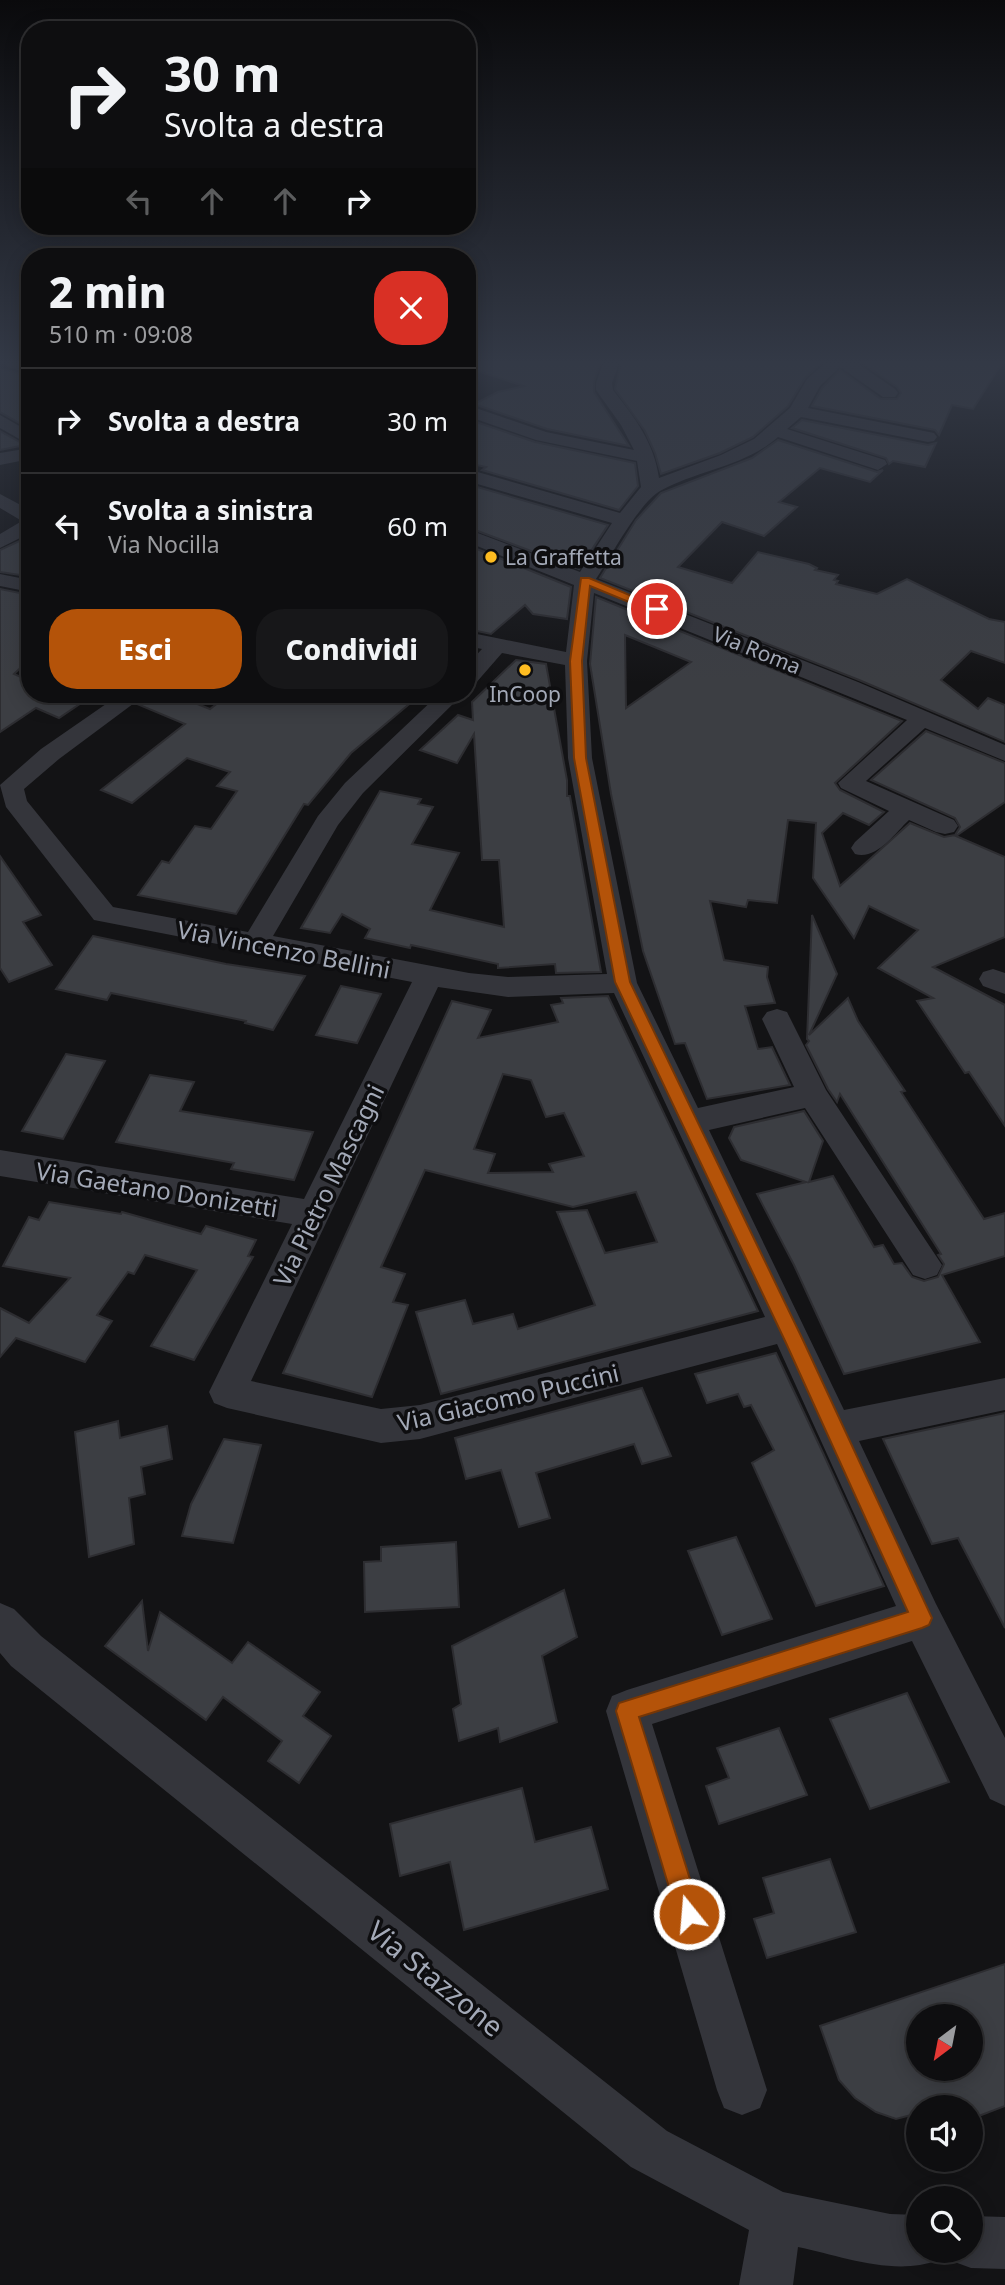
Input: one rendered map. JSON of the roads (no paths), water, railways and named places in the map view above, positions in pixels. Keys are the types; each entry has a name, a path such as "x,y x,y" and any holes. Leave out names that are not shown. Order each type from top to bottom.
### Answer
{"street":[{"path":"649,470 650,488"},
{"path":"699,470 650,488 624,520 585,580 576,661 580,758 622,982 787,1326 922,1618 1005,1784"},
{"path":"476,478 624,520"},
{"path":"0,500 21,512"},
{"path":"0,542 21,530"},
{"name":"Via Roma","path":"476,538 585,580 1005,754"},
{"path":"0,580 21,584"},
{"path":"476,641 576,661"},
{"path":"476,669 497,645"},
{"name":"Via Vincenzo Bellini","path":"123,703 50,754 12,787 15,802 104,914 429,977 508,986 622,982"},
{"path":"255,944 327,822 354,788 443,703"},
{"path":"830,800 923,718"},
{"path":"849,783 945,826"},
{"path":"864,848 906,809"},
{"name":"Via Pietro Mascagni","path":"227,1392 429,977"},
{"path":"776,1019 813,1095 925,1265"},
{"path":"690,1122 813,1095"},
{"name":"Via Gaetano Donizetti","path":"0,1163 313,1214"},
{"name":"Via Giacomo Puccini","path":"227,1392 381,1426 420,1422 787,1326"},
{"path":"834,1429 1005,1394"},
{"path":"742,2090 627,1711 922,1618"},
{"name":"Via Stazzone","path":"0,1623 26,1651 649,2149 777,2217 890,2240 906,2241"},
{"path":"766,2285 777,2217"}],"place":[{"name":"La Graffetta","path":"491,557"},
{"name":"InCoop","path":"525,670"}]}
